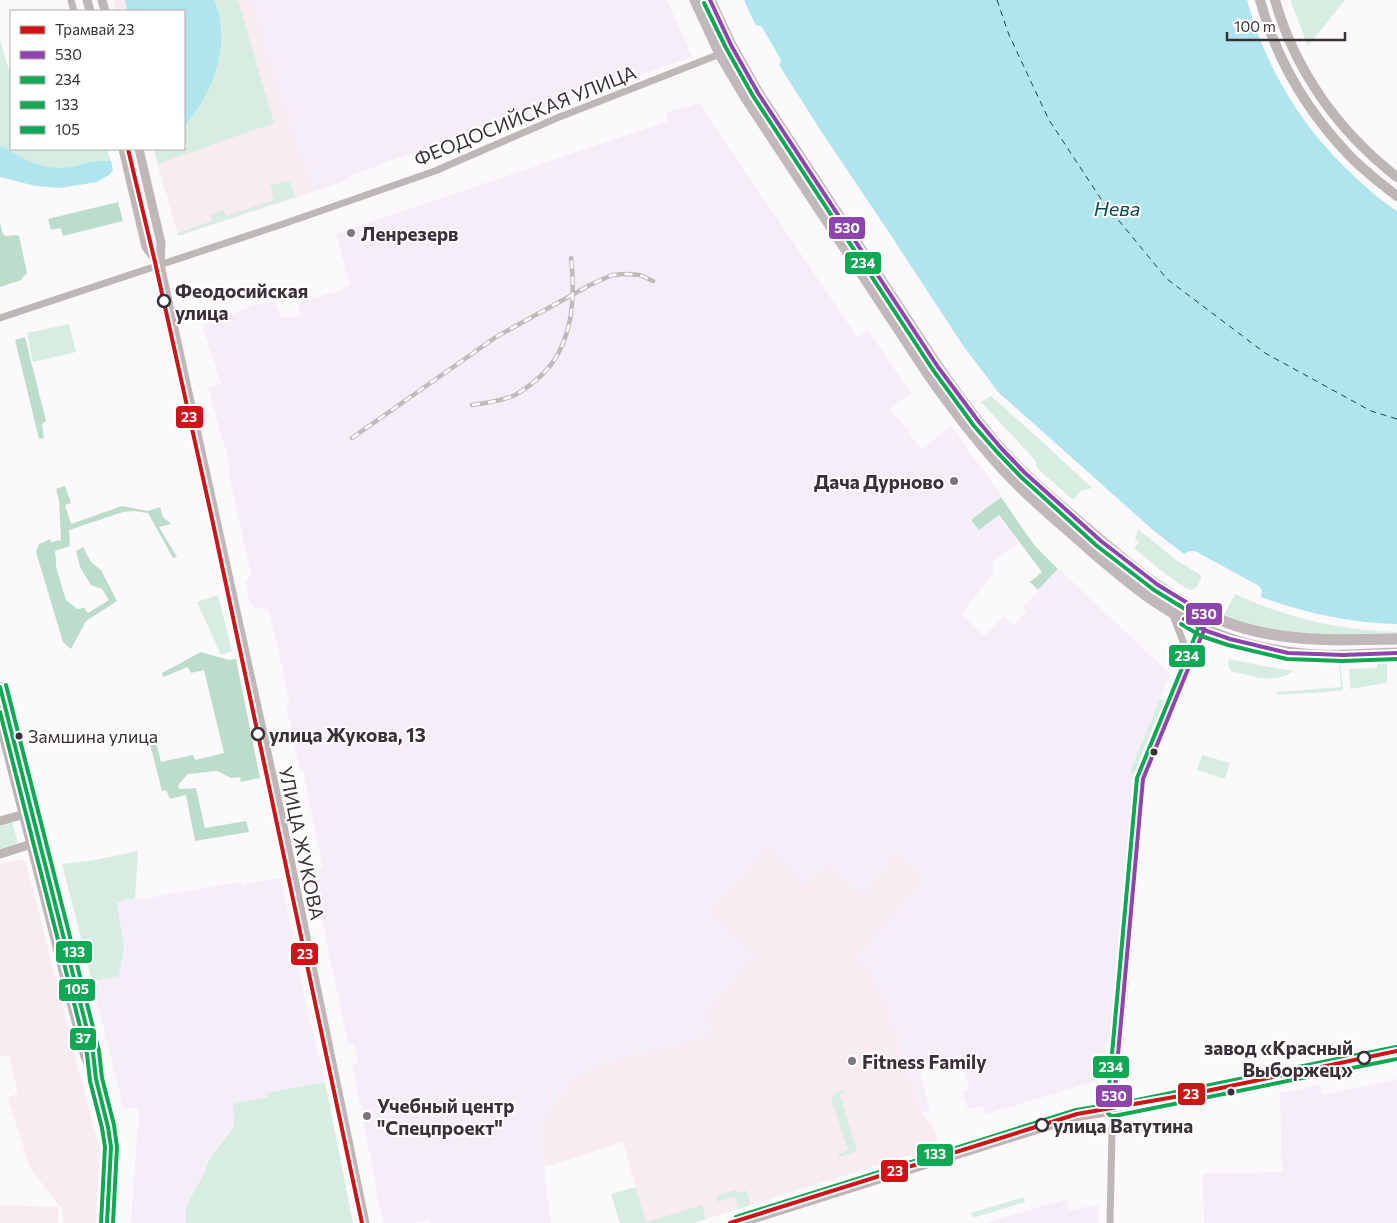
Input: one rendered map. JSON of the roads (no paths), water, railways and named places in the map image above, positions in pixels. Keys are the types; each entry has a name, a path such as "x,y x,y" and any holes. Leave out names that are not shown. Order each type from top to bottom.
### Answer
{"main road":[{"path":"695,0 720,54 744,95 928,374 984,448 1039,505 1112,569 1149,598 1204,630 1230,639 1288,653 1343,655 1397,653"},
{"path":"710,0 731,45 758,93 932,359 961,400 994,441 1024,472 1116,554 1182,602 1204,614 1229,624 1290,638 1326,640 1397,639"},
{"path":"1260,0 1277,49 1308,105 1348,154 1372,177 1397,196"},
{"path":"1275,0 1290,42 1320,96 1360,144 1397,177"},
{"path":"0,687 35,843 93,1053 96,1079 108,1127 111,1147 107,1223"},
{"path":"0,721 28,813"},
{"path":"738,1223 1078,1116 1397,1054"}],"street":[{"name":"ФЕОДОСИЙСКАЯ УЛИЦА","path":"0,318 283,224 435,171 557,118 720,54"},
{"name":"УЛИЦА ЖУКОВА","path":"124,150 146,248 160,265"},
{"name":"УЛИЦА ЖУКОВА","path":"139,150 162,243 160,265 281,816 365,1223"},
{"path":"1172,613 1184,644 1180,664 1184,679"},
{"path":"1110,1223 1113,1110 1144,779 1204,630 1204,614"},
{"path":"0,821 28,813"},
{"path":"0,854 35,843"}],"water":[{"path":"125,0 214,0 220,16 221,48 218,62 208,90 185,126 185,10 127,10"},
{"name":"Нева","path":"744,0 1247,0 1274,71 1300,114 1315,135 1350,172 1372,193 1397,211 1397,624 1345,619 1278,603 1261,597 1262,590 1259,586 1195,551 1184,554 1154,531 998,392 964,347 821,131 779,65 781,60 762,27 756,26"},
{"path":"0,145 24,159 50,167 59,168 95,161 111,161 113,170 109,175 97,182 60,188 35,186 0,177"}],"railway":[{"path":"472,405 488,403 519,393 547,369 557,356 564,341 572,309 571,258"},
{"path":"352,438 496,337 590,285 612,275 626,274 640,275 653,281"}],"tram line":[{"name":"23","path":"128,150 211,514 362,1223"},
{"name":"23","path":"730,1223 1077,1114 1197,1093 1397,1051"}],"place":[{"name":"Ленрезерв","path":"351,233"},
{"name":"Феодосийская улица","path":"164,301"},
{"name":"Дача Дурново","path":"954,481"},
{"name":"улица Жукова, 13","path":"258,734"},
{"name":"Замшина улица","path":"19,736"},
{"name":"завод «Красный Выборжец»","path":"1364,1058"},
{"name":"Fitness Family","path":"852,1061"},
{"name":"Учебный центр \"Спецпроект\"","path":"367,1116"},
{"name":"улица Ватутина","path":"1042,1125"}]}
